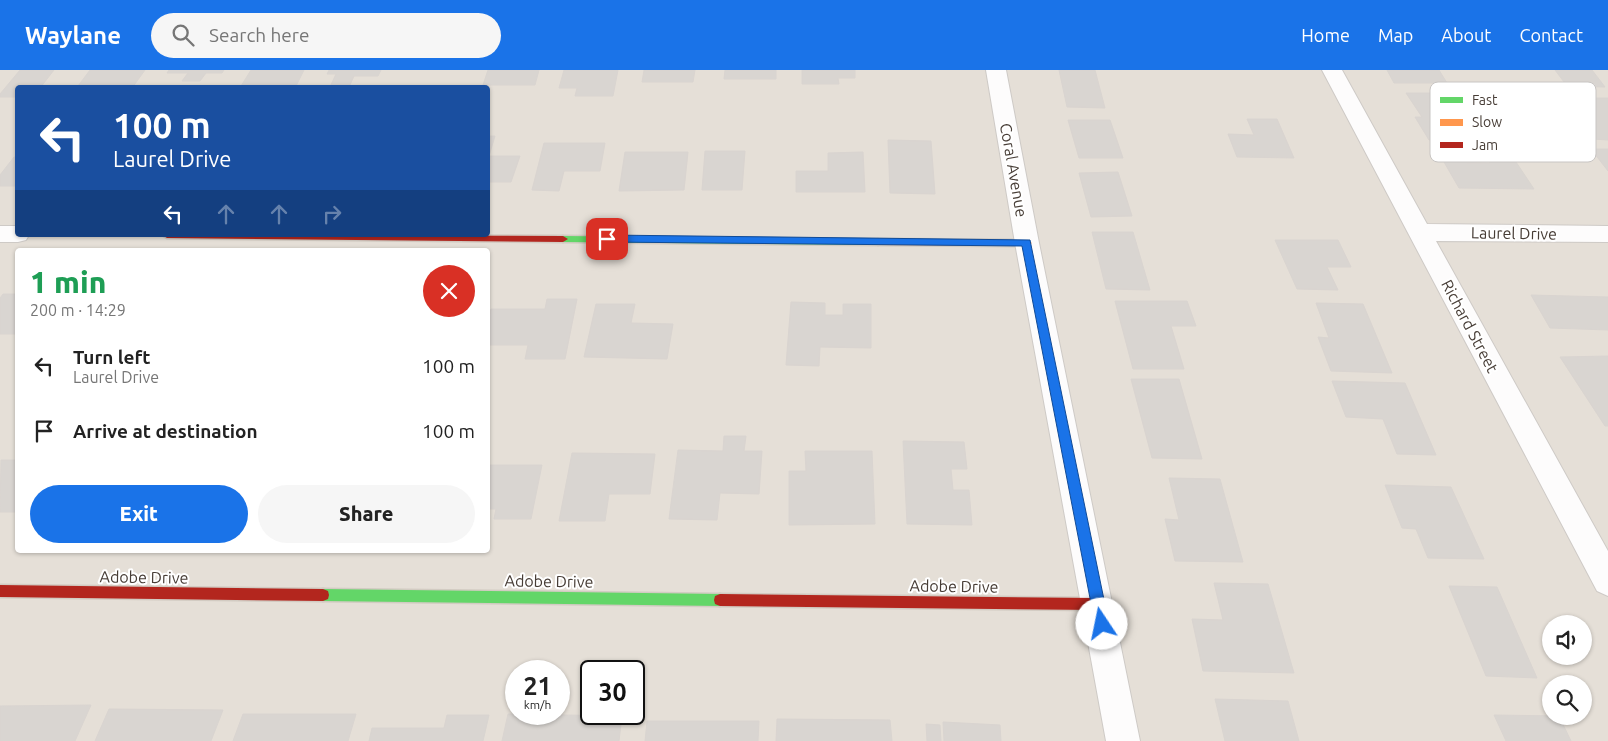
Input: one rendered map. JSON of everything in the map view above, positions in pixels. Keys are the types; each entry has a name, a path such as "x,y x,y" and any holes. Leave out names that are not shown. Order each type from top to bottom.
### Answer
{"street":[{"name":"Coral Avenue","path":"996,70 1027,243 1124,741"},
{"name":"Richard Street","path":"1332,70 1608,581"},
{"name":"Laurel Drive","path":"1419,232 1608,234"},
{"path":"0,234 15,234"},
{"path":"383,237 1027,243"},
{"name":"Adobe Drive","path":"0,591 1098,604"}],"shaded area":[{"path":"0,70 1608,70 1608,741 0,741"}],"building":[{"path":"20,70 54,70 42,85 15,85 15,97 0,97 0,94"},
{"path":"90,70 145,70 134,85 79,85"},
{"path":"169,70 224,70 222,73 206,73 200,81 182,81 188,73 167,73"},
{"path":"251,70 304,70 296,85 242,85"},
{"path":"329,70 381,70 378,76 354,76 350,85 331,85 336,74 327,74"},
{"path":"488,70 539,70 535,85 483,85"},
{"path":"564,70 618,70 613,96 575,96 577,88 559,88"},
{"path":"644,70 695,70 693,82 642,82"},
{"path":"725,70 776,70 776,79 724,79"},
{"path":"802,70 855,70 855,78 838,78 839,84 802,84"},
{"path":"1059,70 1095,70 1105,108 1067,107"},
{"path":"1387,70 1439,70 1446,82 1430,83 1394,83"},
{"path":"1555,70 1592,70 1605,87 1596,87 1596,82 1564,82"},
{"path":"1406,93 1430,93 1430,140 1415,117 1422,117"},
{"path":"1596,98 1608,98 1608,140 1596,139"},
{"path":"1247,119 1277,119 1294,158 1237,157 1228,134 1254,135"},
{"path":"1068,120 1110,120 1123,158 1079,158"},
{"path":"490,136 495,136 490,153"},
{"path":"888,140 931,141 935,194 890,193"},
{"path":"544,143 605,143 600,171 564,171 559,191 532,190"},
{"path":"1596,149 1608,149 1608,171 1596,155"},
{"path":"705,151 745,151 742,190 702,190"},
{"path":"625,152 688,152 684,190 619,191"},
{"path":"863,152 865,192 796,192 796,171 828,171 828,153"},
{"path":"490,156 520,156 511,182 490,182"},
{"path":"15,157 15,186 0,186 0,175"},
{"path":"1444,162 1516,162 1534,189 1459,188"},
{"path":"1118,172 1132,216 1091,217 1079,173"},
{"path":"1092,232 1133,232 1150,290 1106,289"},
{"path":"1275,240 1338,240 1351,267 1327,267 1338,290 1297,289"},
{"path":"3,294 15,294 15,334 0,334 0,298"},
{"path":"1531,295 1608,297 1608,330 1550,328"},
{"path":"547,299 577,299 565,359 525,359 528,345 490,345 491,309 545,309"},
{"path":"1115,301 1187,301 1196,326 1171,326 1184,369 1133,369"},
{"path":"791,302 825,303 825,315 843,315 843,304 871,304 871,348 820,347 819,366 786,365"},
{"path":"1316,303 1363,304 1392,373 1331,371 1318,337 1329,338"},
{"path":"596,304 635,304 631,323 673,324 667,359 584,357"},
{"path":"1608,356 1608,426 1605,426 1560,357"},
{"path":"1131,379 1179,379 1202,459 1152,458"},
{"path":"1332,381 1405,383 1436,455 1397,454 1383,419 1346,417"},
{"path":"724,436 746,436 744,451 762,451 759,494 720,493 717,520 669,519 678,450 723,451"},
{"path":"903,441 964,442 967,469 951,469 953,490 969,490 972,525 907,524"},
{"path":"805,451 872,451 875,524 789,525 789,471 806,471"},
{"path":"572,453 655,454 650,494 609,494 605,521 559,521"},
{"path":"1,460 15,460 15,512 0,512"},
{"path":"490,465 542,465 531,519 494,519 496,509 490,509"},
{"path":"1169,478 1220,479 1243,562 1175,561 1165,519 1179,520"},
{"path":"1385,485 1451,487 1484,559 1428,558 1416,529 1402,528"},
{"path":"1214,583 1268,584 1294,673 1203,671 1192,619 1223,620"},
{"path":"1449,586 1497,587 1537,678 1486,676"},
{"path":"1215,699 1288,701 1299,741 1225,741"},
{"path":"91,705 75,741 0,741 0,706"},
{"path":"109,709 223,710 211,741 95,741"},
{"path":"243,714 356,714 348,741 233,741"},
{"path":"447,715 489,715 483,741 369,741 372,728 444,728"},
{"path":"570,715 580,715 580,725 621,725 619,741 502,741 506,725 570,725"},
{"path":"1494,715 1542,716 1542,725 1563,725 1571,741 1506,741"},
{"path":"777,719 890,720 892,741 776,741"},
{"path":"647,721 759,721 758,741 645,741"},
{"path":"943,722 1000,725 1001,741 944,741"},
{"path":"926,724 940,725 941,741 927,741"}],"traffic: fast":[{"path":"563,239 878,242"},
{"path":"323,595 720,600"}],"traffic: slow":[{"path":"878,242 1027,243"}],"traffic: jam":[{"path":"365,237 563,239"},
{"path":"0,591 323,595"},
{"path":"720,600 1098,604"}],"route":[{"path":"607,239 1027,243 1102,624"}]}
